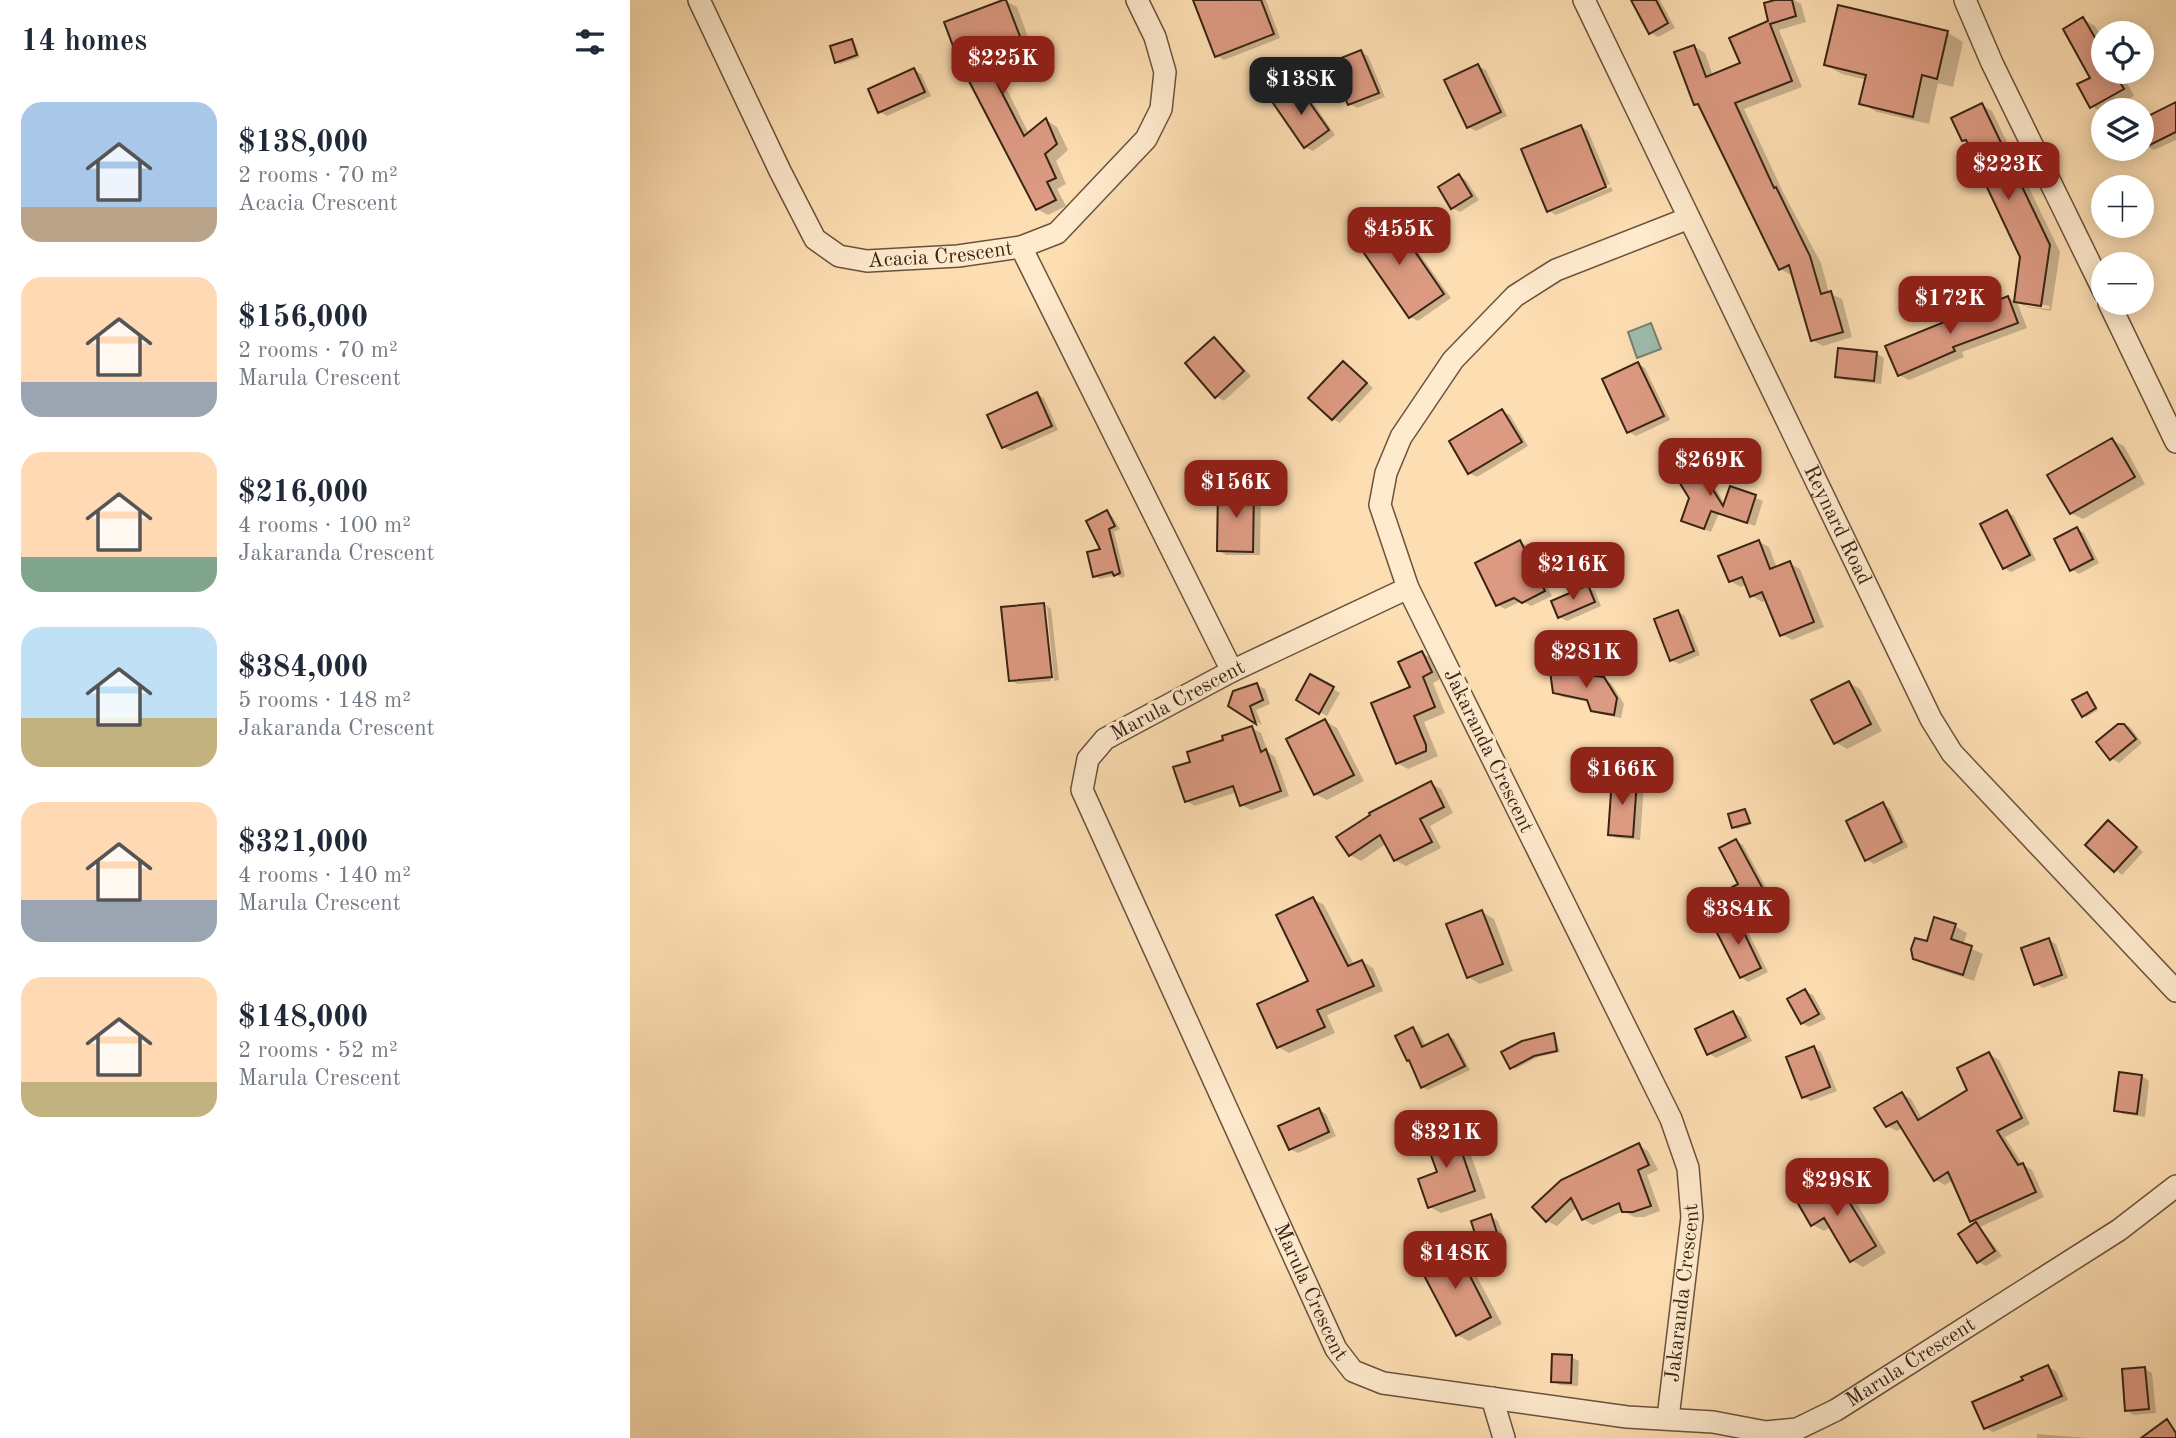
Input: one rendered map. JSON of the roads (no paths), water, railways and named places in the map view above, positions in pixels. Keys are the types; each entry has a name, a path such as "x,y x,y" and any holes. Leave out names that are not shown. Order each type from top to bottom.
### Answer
{"street":[{"name":"Acacia Crescent","path":"699,0 780,171 816,239 839,256 867,261 958,256 1021,247 1057,233 1146,139 1161,109 1165,72 1156,37 1137,0"},
{"name":"Reynard Road","path":"1584,0 1925,707 1952,753 2176,991"},
{"path":"1965,0 1992,63 2091,265"},
{"name":"Jakaranda Crescent","path":"1668,1418 1692,1217 1688,1168 1671,1119 1408,588 1380,505 1386,473 1401,437 1453,360 1515,296 1556,270 1689,218"},
{"path":"1021,247 1232,671"},
{"path":"2115,315 2176,442"},
{"name":"Marula Crescent","path":"1408,588 1232,671 1105,739 1088,759 1082,790 1336,1349 1353,1371 1383,1383 1627,1417 1713,1422 1766,1432 1797,1429 1836,1410 2119,1230 2176,1186"},
{"path":"1492,1398 1504,1438"}]}
